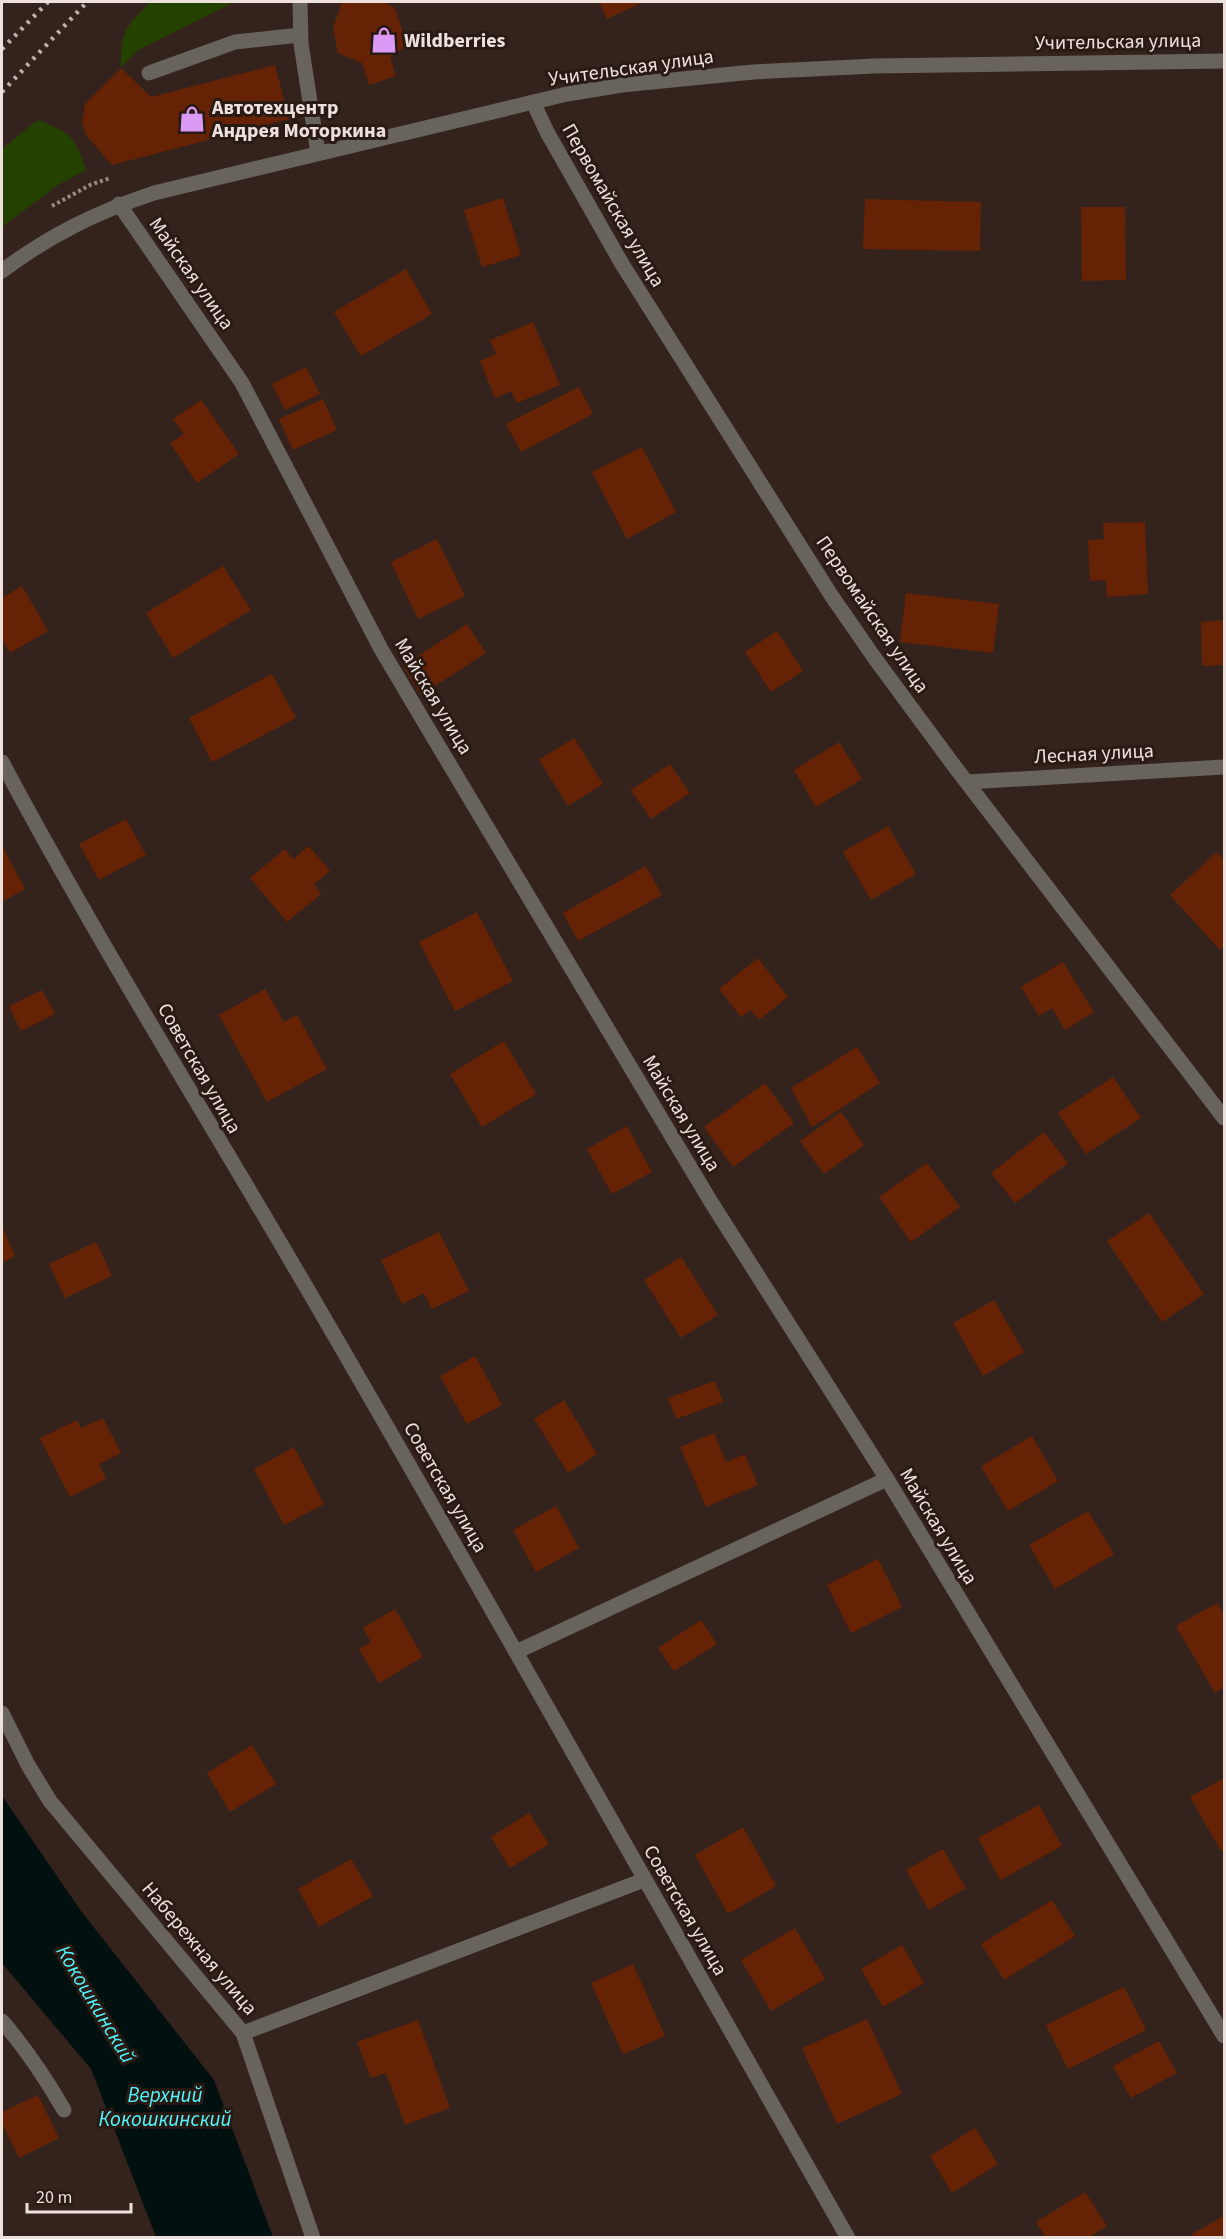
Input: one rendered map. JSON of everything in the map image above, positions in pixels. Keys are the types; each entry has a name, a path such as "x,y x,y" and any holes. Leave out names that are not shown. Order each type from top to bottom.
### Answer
{"street":[{"path":"300,2 300,35 318,153"},
{"path":"149,73 235,42 300,35"},
{"name":"Учительская улица","path":"2,271 30,250 68,227 119,204 154,193 567,94 622,85 753,72 874,66 1224,61"},
{"name":"Первомайская улица","path":"533,102 547,132 622,264 831,595 876,660 967,782 1224,1118"},
{"name":"Майская улица","path":"119,204 242,382 381,649 711,1202 887,1479 1224,2036"},
{"name":"Советская улица","path":"2,762 175,1068 317,1305 516,1652 848,2238"},
{"name":"Лесная улица","path":"967,782 1224,767"},
{"path":"516,1652 887,1479"},
{"name":"Набережная улица","path":"2,1713 28,1765 50,1801 243,2033 313,2238"},
{"path":"243,2033 644,1880"},
{"path":"2,2021 38,2066 64,2110"}],"green space":[{"path":"150,2 234,2 138,50 121,68 122,45 126,31"},
{"path":"38,120 70,137 75,143 86,170 58,185 2,227 2,149"}],"water":[{"name":"Верхний Кокошкинский","path":"2,1796 81,1911 214,2080 273,2237 156,2237 91,2069 2,1963"}],"building":[{"path":"340,2 383,2 395,8 403,33 403,48 390,57 396,76 369,85 362,63 338,53 333,28"},
{"path":"599,2 643,2 607,19"},
{"path":"275,65 289,119 112,165 86,135 82,122 85,104 121,68 151,97"},
{"path":"503,198 521,255 482,267 464,210"},
{"path":"865,199 981,202 980,251 863,249"},
{"path":"1081,207 1125,207 1126,280 1082,281"},
{"path":"406,269 432,314 361,356 334,312"},
{"path":"533,322 560,385 517,403 511,391 495,398 480,361 496,354 490,340"},
{"path":"306,367 320,394 285,410 272,384"},
{"path":"579,387 593,414 521,452 506,424"},
{"path":"323,399 337,430 293,450 279,419"},
{"path":"201,400 239,454 197,483 170,443 184,434 173,419"},
{"path":"642,447 676,512 627,539 592,472"},
{"path":"1145,522 1148,594 1107,597 1106,580 1090,581 1088,540 1104,539 1103,523"},
{"path":"437,539 465,596 418,619 391,562"},
{"path":"223,566 251,610 173,658 146,613"},
{"path":"22,586 48,631 10,653 2,639 2,598"},
{"path":"906,593 999,604 993,653 900,642"},
{"path":"1224,620 1224,665 1202,666 1201,622"},
{"path":"467,624 486,653 421,695 403,666"},
{"path":"777,631 803,671 771,692 745,652"},
{"path":"272,674 296,718 212,762 189,718"},
{"path":"574,738 603,784 568,806 539,760"},
{"path":"839,742 862,779 816,807 794,770"},
{"path":"670,764 690,793 651,819 631,790"},
{"path":"126,819 146,855 99,880 79,844"},
{"path":"888,826 916,874 871,900 843,852"},
{"path":"2,846 25,889 2,902"},
{"path":"309,846 330,871 314,884 321,894 287,922 250,878 285,849 293,859"},
{"path":"1217,852 1224,861 1224,946 1220,950 1170,895"},
{"path":"646,866 662,895 578,941 563,913"},
{"path":"477,912 513,981 455,1011 419,942"},
{"path":"758,958 788,997 759,1020 751,1010 741,1017 719,989"},
{"path":"1063,962 1094,1012 1065,1030 1052,1008 1039,1016 1021,987"},
{"path":"265,989 284,1022 297,1015 327,1069 267,1102 219,1015"},
{"path":"42,990 55,1014 21,1031 9,1006"},
{"path":"504,1041 536,1094 482,1127 450,1074"},
{"path":"857,1047 880,1083 812,1127 791,1088"},
{"path":"1113,1077 1141,1118 1086,1154 1058,1113"},
{"path":"765,1083 794,1123 733,1167 704,1127"},
{"path":"841,1112 864,1145 824,1174 800,1141"},
{"path":"627,1126 652,1172 612,1194 587,1149"},
{"path":"1044,1132 1068,1163 1015,1203 991,1173"},
{"path":"927,1163 960,1207 911,1242 879,1197"},
{"path":"1149,1213 1204,1294 1162,1322 1107,1241"},
{"path":"2,1227 15,1256 2,1263"},
{"path":"439,1232 469,1291 432,1309 424,1293 402,1304 381,1260"},
{"path":"96,1242 112,1276 65,1298 49,1264"},
{"path":"681,1257 718,1315 681,1338 644,1280"},
{"path":"994,1300 1024,1352 983,1376 953,1323"},
{"path":"475,1356 502,1405 467,1424 440,1376"},
{"path":"715,1381 723,1402 676,1419 668,1398"},
{"path":"564,1400 597,1454 568,1473 534,1419"},
{"path":"103,1418 121,1453 99,1464 106,1479 70,1497 40,1438 77,1420 81,1428"},
{"path":"714,1433 726,1462 745,1454 758,1485 706,1507 680,1447"},
{"path":"1032,1436 1058,1481 1008,1511 981,1466"},
{"path":"294,1447 324,1504 284,1525 254,1469"},
{"path":"556,1506 579,1548 536,1572 513,1530"},
{"path":"1088,1511 1114,1554 1055,1589 1029,1545"},
{"path":"878,1559 902,1607 851,1633 827,1585"},
{"path":"1217,1603 1224,1615 1224,1687 1215,1693 1176,1626"},
{"path":"395,1609 423,1657 379,1683 359,1649 371,1642 363,1628"},
{"path":"701,1620 717,1644 674,1671 658,1648"},
{"path":"252,1745 276,1784 230,1812 207,1773"},
{"path":"1224,1778 1224,1849 1221,1851 1190,1797"},
{"path":"1039,1805 1062,1846 1000,1880 978,1838"},
{"path":"529,1813 549,1844 510,1868 491,1837"},
{"path":"743,1827 776,1886 728,1914 695,1855"},
{"path":"943,1849 966,1888 929,1910 906,1870"},
{"path":"351,1859 373,1896 319,1927 298,1889"},
{"path":"1052,1900 1075,1936 1004,1980 981,1944"},
{"path":"795,1928 825,1979 771,2011 741,1960"},
{"path":"902,1945 924,1983 883,2007 861,1969"},
{"path":"633,1964 665,2036 623,2054 591,1983"},
{"path":"1124,1987 1146,2030 1068,2069 1046,2025"},
{"path":"867,2019 902,2094 837,2124 802,2048"},
{"path":"418,2020 450,2108 405,2125 386,2073 371,2078 357,2042"},
{"path":"1159,2041 1177,2073 1131,2098 1113,2066"},
{"path":"38,2095 59,2138 19,2158 2,2123 2,2112"},
{"path":"975,2128 998,2164 952,2193 930,2156"},
{"path":"1085,2192 1107,2226 1088,2238 1046,2238 1036,2222"},
{"path":"1224,2216 1224,2238 1194,2238 1192,2234"}],"railway":[{"path":"2,49 48,2"},
{"path":"2,92 87,2"}],"place":[{"name":"Wildberries","path":"384,40"},
{"name":"Автотехцентр Андрея Моторкина","path":"192,119"}],"water label":[{"name":"Кокошкинский","path":"96,2004"}]}
